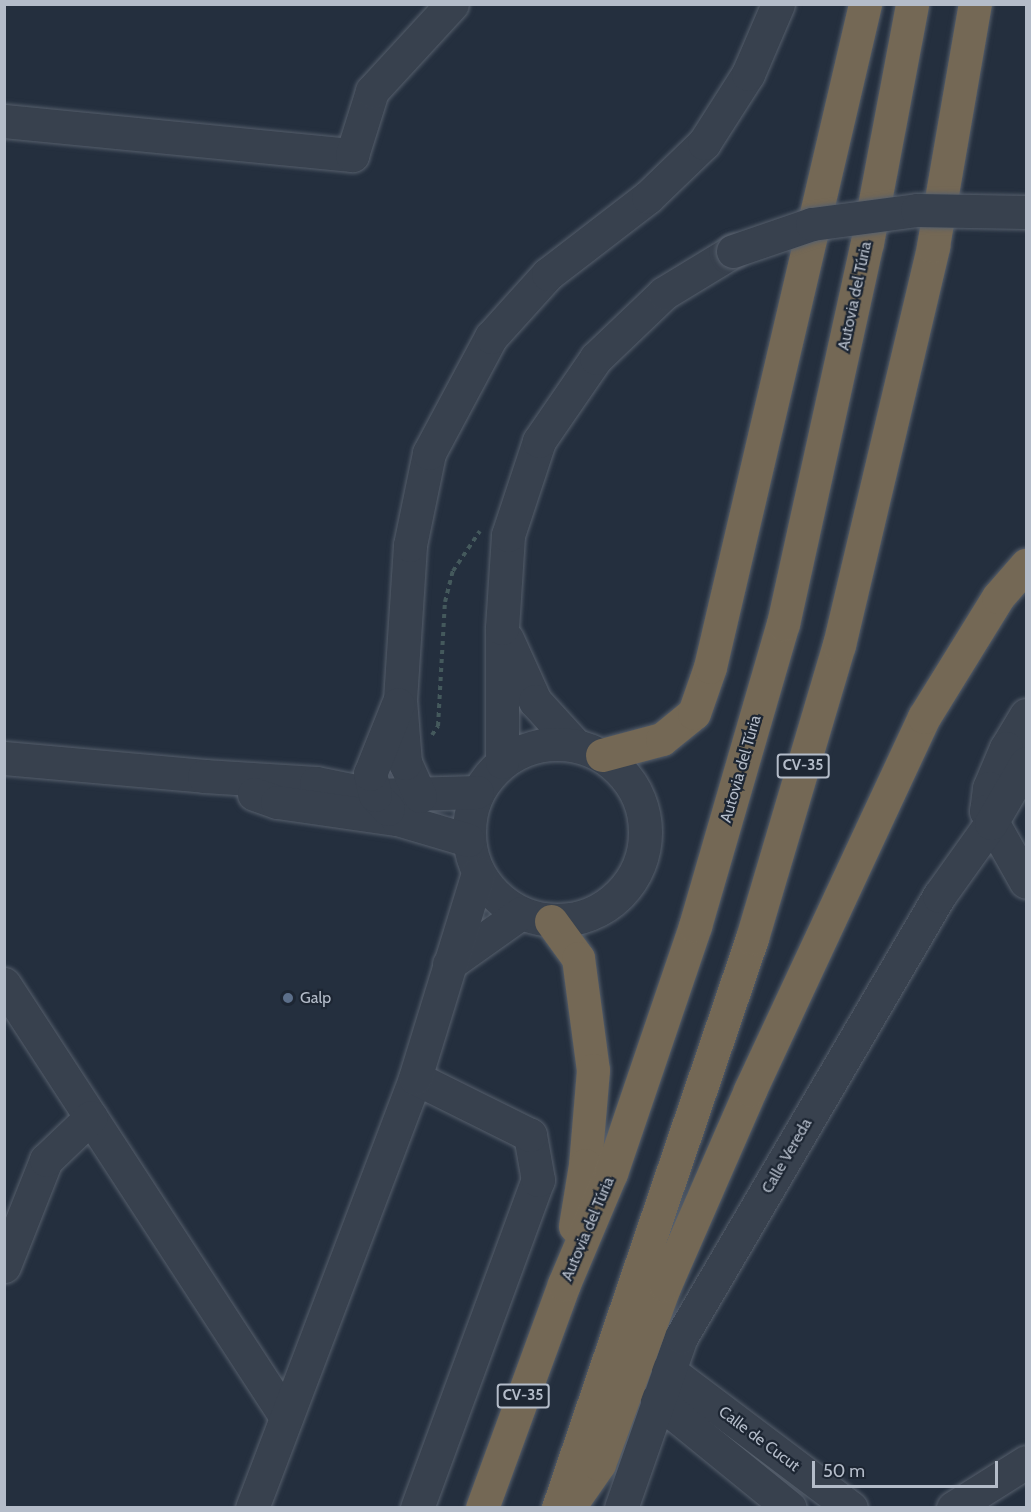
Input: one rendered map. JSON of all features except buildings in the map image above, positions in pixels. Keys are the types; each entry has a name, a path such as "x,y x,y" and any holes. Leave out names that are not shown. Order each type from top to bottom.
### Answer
{"highway":[{"path":"588,750 662,739 694,713 710,667 865,4"},
{"name":"Autovia del Túria","path":"482,1508 564,1284 611,1173 695,926 783,624 867,243 912,4"},
{"name":"CV-35","path":"558,1508 752,938 839,645 933,246 975,4"},
{"path":"568,1508 598,1464 665,1285 750,1090 924,717 998,597 1026,565"},
{"path":"536,917 578,958 593,1070 585,1165 564,1284"}],"street":[{"path":"4,121 352,155 372,91 452,4"},
{"path":"420,796 405,763 400,700 410,545 429,453 490,337 548,274 648,197 704,142 748,74 778,4"},
{"path":"502,762 502,628 508,536 540,441 596,358 664,293 733,251 812,224 917,210 1026,212"},
{"path":"449,964 536,917 590,915 622,893 642,858 645,819 630,782 588,750 535,701 502,628"},
{"path":"397,819 375,795 370,774 400,700"},
{"path":"1026,715 1006,748 989,788 986,811 1026,882"},
{"path":"536,917 496,897 478,873 468,840 477,792 502,762 537,745 588,750"},
{"path":"4,758 204,776 316,783 375,795 420,796 477,792"},
{"name":"Calle Vereda","path":"621,1508 681,1337 927,916 991,823 1026,763"},
{"path":"204,776 277,802 397,819 468,840"},
{"path":"252,1508 415,1078 478,873"},
{"path":"4,984 286,1417"},
{"path":"415,1078 530,1135 538,1180 417,1508"},
{"path":"4,1266 46,1160 91,1118"},
{"name":"Calle de Cucut","path":"668,1370 851,1508"},
{"name":"Calle de Cucut","path":"657,1401 790,1508"},
{"path":"953,1508 1026,1462"}],"place":[{"name":"Galp","path":"288,998"}]}
